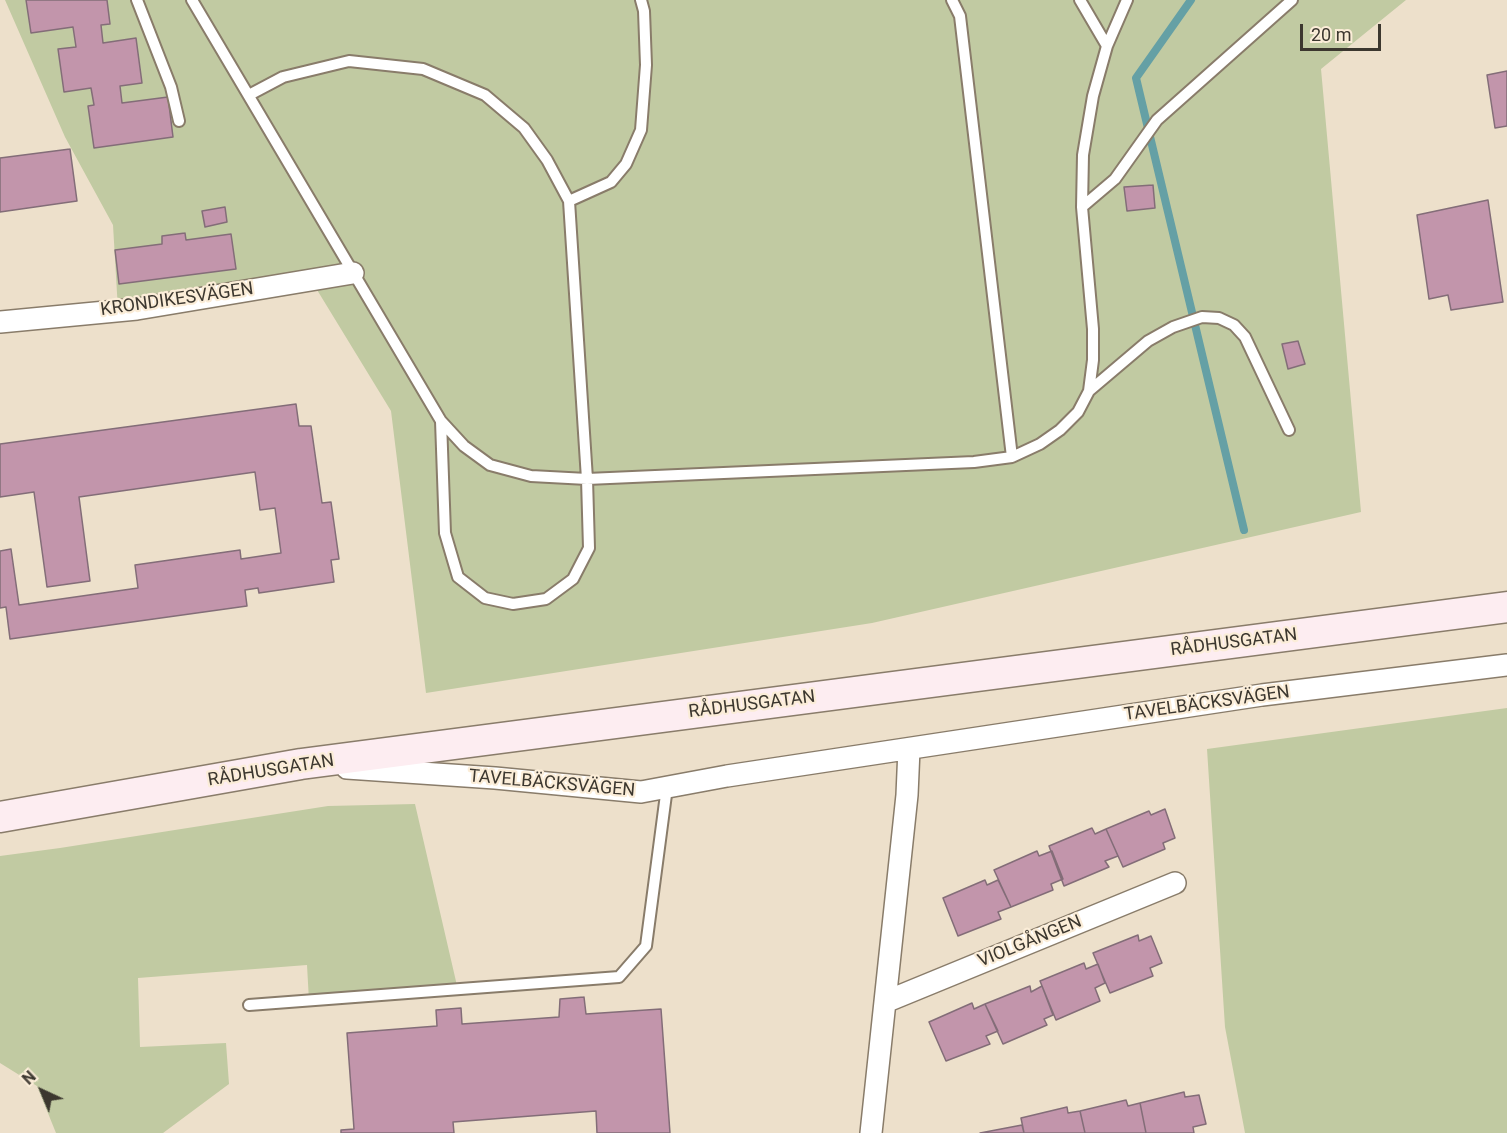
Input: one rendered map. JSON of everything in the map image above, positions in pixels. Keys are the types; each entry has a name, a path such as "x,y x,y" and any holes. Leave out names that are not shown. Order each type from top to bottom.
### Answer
{"main road":[{"name":"RÅDHUSGATAN","path":"0,818 301,764 1507,607"}],"street":[{"name":"KRONDIKESVÄGEN","path":"0,322 137,309 352,273"},
{"name":"TAVELBÄCKSVÄGEN","path":"301,764 495,778 642,792 727,776 1262,695 1507,665"},
{"path":"872,1133 907,795 909,749"},
{"name":"VIOLGÅNGEN","path":"885,1002 1175,883"}],"lane":[{"path":"137,0 171,87 179,121"},
{"path":"192,0 441,421 464,446 490,465 531,476 587,479 974,462 1012,457 1040,444 1060,430 1078,412 1089,391 1093,360 1093,329 1082,207 1083,155 1093,96 1107,46 1127,0"},
{"path":"568,201 611,183 626,164 641,130 646,65 644,11 641,0"},
{"path":"951,0 960,16 1012,457"},
{"path":"1080,0 1107,46"},
{"path":"1082,207 1115,179 1157,120 1292,0"},
{"path":"249,95 283,77 349,61 423,69 486,95 524,128 547,160 568,201 587,479 589,549 573,579 546,599 513,604 485,598 458,577 445,532 441,421"},
{"path":"1089,391 1148,341 1173,327 1202,317 1219,318 1234,325 1245,337 1289,430"},
{"path":"249,1005 619,977 646,946 667,787"}],"green space":[{"path":"5,0 1406,0 1321,69 1361,512 872,623 426,693 391,411 311,280 118,310 113,225 65,137"},
{"path":"1507,708 1507,1133 1245,1133 1225,1027 1207,749"},
{"path":"415,804 458,990 309,1001 307,965 138,978 140,1047 226,1043 229,1084 163,1133 56,1133 37,1086 0,1063 0,856 328,806"}],"building":[{"path":"26,0 107,0 110,24 101,25 103,43 136,38 142,83 120,86 122,103 168,97 173,137 94,148 88,106 94,105 91,88 64,92 58,49 76,47 73,27 31,33"},
{"path":"1507,71 1507,126 1495,128 1487,75"},
{"path":"70,149 77,201 0,212 0,158"},
{"path":"1153,185 1155,208 1127,211 1124,187"},
{"path":"1488,200 1503,302 1451,310 1448,295 1429,299 1417,215"},
{"path":"225,207 227,222 205,227 202,211"},
{"path":"185,233 186,240 231,234 236,269 119,284 115,250 162,244 162,236"},
{"path":"1298,341 1305,364 1288,369 1282,344"},
{"path":"296,404 299,426 311,426 322,503 331,502 339,559 331,560 334,582 259,593 258,588 245,590 247,606 10,639 6,607 0,608 0,551 11,549 19,605 138,588 135,565 240,550 241,559 281,553 275,508 260,510 255,472 79,497 90,581 47,587 34,492 0,497 0,444"},
{"path":"1165,809 1175,838 1163,843 1165,849 1123,867 1106,829 1149,811 1151,815"},
{"path":"1092,828 1095,834 1106,829 1118,856 1105,861 1109,867 1064,886 1049,846"},
{"path":"1037,851 1039,856 1052,851 1063,879 1051,884 1053,890 1011,907 994,870"},
{"path":"985,880 987,885 998,880 1011,907 998,912 1001,919 958,936 943,898"},
{"path":"1138,935 1139,941 1151,936 1162,963 1150,968 1153,976 1110,993 1093,953"},
{"path":"1084,963 1086,969 1098,964 1105,983 1095,988 1100,1001 1056,1020 1040,981"},
{"path":"1030,986 1031,992 1042,986 1053,1015 1044,1019 1047,1025 1003,1044 985,1004"},
{"path":"584,997 586,1014 661,1009 670,1133 597,1133 596,1111 453,1122 454,1133 341,1133 341,1130 354,1129 347,1033 437,1026 436,1010 461,1008 462,1024 559,1017 560,999"},
{"path":"972,1003 974,1009 985,1004 998,1031 986,1036 990,1044 946,1061 929,1022"},
{"path":"1184,1092 1185,1097 1199,1095 1206,1124 1193,1127 1194,1133 1146,1133 1140,1103"},
{"path":"1126,1100 1128,1106 1140,1103 1146,1133 1085,1133 1080,1111"},
{"path":"1067,1107 1068,1113 1080,1111 1085,1133 1024,1133 1021,1118"},
{"path":"1022,1125 1024,1133 980,1133"}],"waterway":[{"path":"1191,0 1136,78 1244,530"}]}
